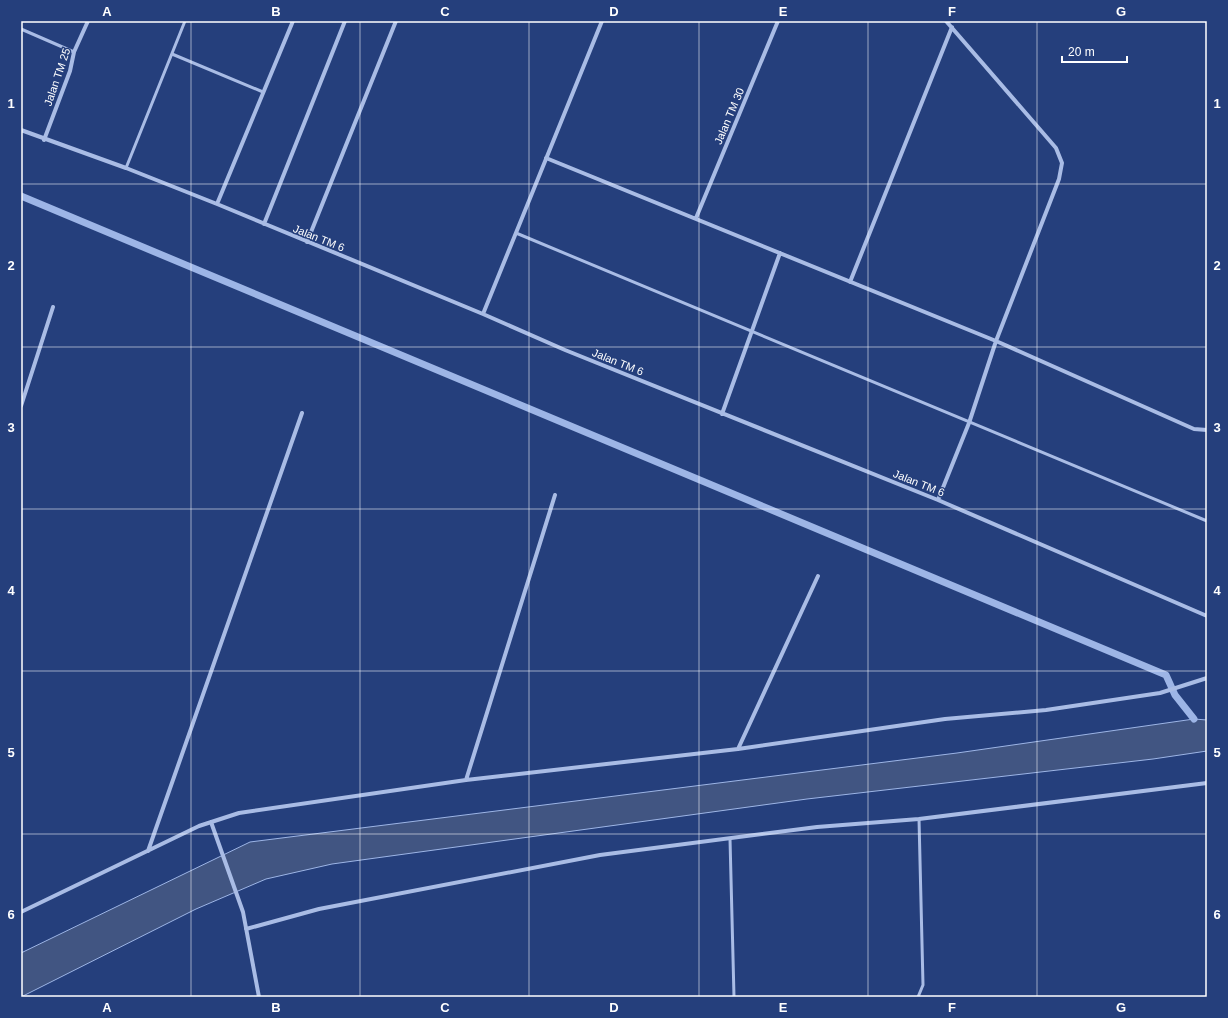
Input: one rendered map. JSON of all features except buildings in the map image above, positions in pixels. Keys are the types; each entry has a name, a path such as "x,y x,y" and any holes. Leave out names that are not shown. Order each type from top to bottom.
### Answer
{"street":[{"name":"Jalan TM 25","path":"44,140 70,71 74,52 88,21"},
{"path":"217,204 293,21"},
{"path":"264,224 345,21"},
{"path":"307,242 396,21"},
{"path":"483,314 602,21"},
{"name":"Jalan TM 30","path":"696,218 778,21"},
{"path":"938,500 969,423 996,341 1059,179 1062,163 1056,148 946,21"},
{"path":"850,282 952,28"},
{"name":"Jalan TM 6","path":"21,130 44,140 126,168 217,204 483,314 564,350 938,500 1207,616"},
{"path":"546,158 996,341 1194,429 1207,430"},
{"path":"722,414 780,253"},
{"path":"21,406 53,307"},
{"path":"148,851 302,413"},
{"path":"466,780 555,495"},
{"path":"738,749 818,576"},
{"path":"21,912 211,822 239,813 466,780 738,749 945,719 1046,710 1160,693 1207,678"},
{"path":"246,929 319,909 600,856 817,828 919,819 1207,783"},
{"path":"211,822 243,912 258,997"}],"lane":[{"path":"126,168 185,21"},
{"path":"21,29 74,52"},
{"path":"172,54 263,92"},
{"path":"516,233 1207,521"},
{"path":"918,997 922,985 919,819"},
{"path":"730,839 734,997"}],"water":[{"path":"1194,719 1207,720 1207,751 1153,759 807,799 332,864 266,879 196,909 21,997 21,953 250,842 957,753"}],"waterway":[{"path":"21,196 1166,675 1175,695 1194,719"}]}
